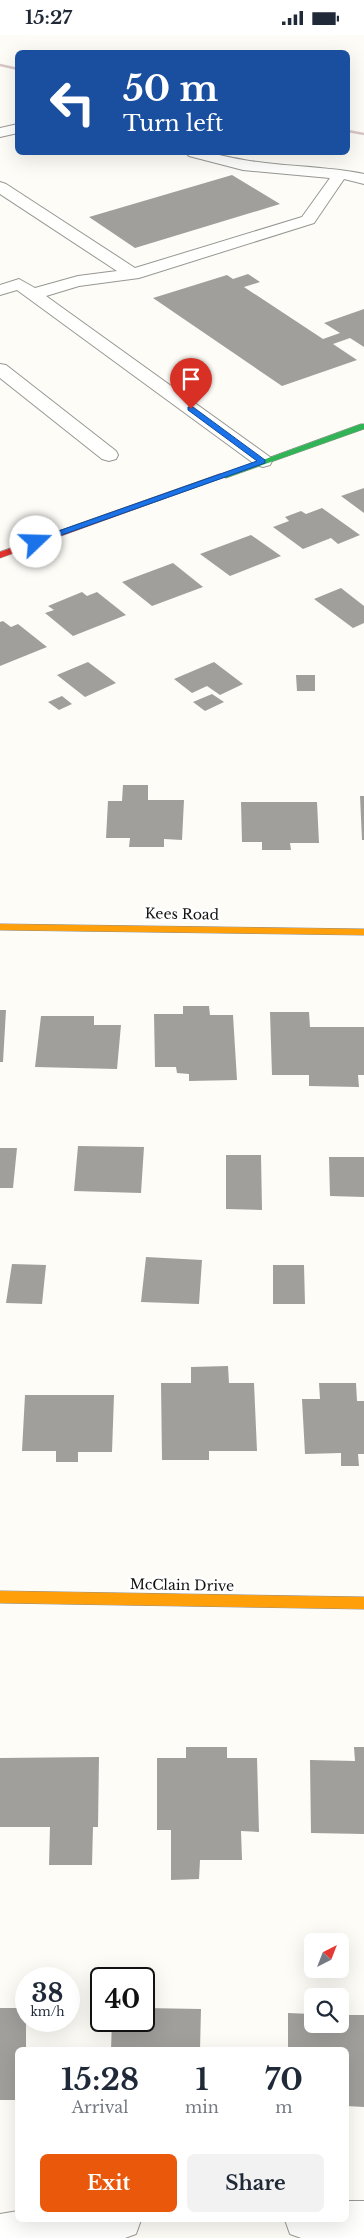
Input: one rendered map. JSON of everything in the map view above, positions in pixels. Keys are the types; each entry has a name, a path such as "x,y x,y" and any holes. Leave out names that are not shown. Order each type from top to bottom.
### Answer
{"street":[{"path":"0,555 364,426"},
{"name":"Kees Road","path":"0,927 364,931"},
{"name":"McClain Drive","path":"0,1597 364,1603"}],"lane":[{"path":"0,133 15,129"},
{"path":"202,155 243,165 364,179"},
{"path":"33,295 78,281 133,275 308,220 340,175"},
{"path":"0,187 133,275"},
{"path":"0,290 19,284 263,461"},
{"path":"0,369 109,455"},
{"path":"349,2220 364,2220"},
{"path":"0,2233 59,2223 80,2222"}],"building":[{"path":"232,175 280,204 135,248 89,217"},
{"path":"248,274 260,282 244,287 323,339 340,333 324,323 364,309 364,347 350,338 333,344 357,360 282,386 153,298 227,275 233,279"},
{"path":"364,488 364,513 341,496"},
{"path":"322,508 360,535 338,544 331,538 303,549 273,527 289,521 285,517 301,511 306,514"},
{"path":"251,535 281,556 230,576 200,554"},
{"path":"173,563 203,587 152,606 122,582"},
{"path":"341,588 364,606 364,623 353,628 314,599"},
{"path":"82,592 87,596 97,592 126,615 73,636 45,613 54,610 48,606"},
{"path":"3,621 11,627 18,624 47,647 0,666 0,622"},
{"path":"88,662 116,683 85,697 57,675"},
{"path":"214,662 243,684 220,695 207,686 192,693 174,679"},
{"path":"296,675 315,675 315,691 297,691"},
{"path":"212,694 224,702 205,711 193,702"},
{"path":"62,696 72,704 59,710 48,702"},
{"path":"123,785 148,785 148,800 184,800 182,840 164,839 164,847 129,847 130,838 106,838 108,801 122,801"},
{"path":"360,796 364,796 364,840 362,840"},
{"path":"241,802 317,802 319,843 290,843 291,850 262,850 262,842 242,842"},
{"path":"183,1006 209,1006 210,1015 233,1015 237,1080 189,1081 189,1074 177,1073 176,1067 155,1067 154,1014 183,1014"},
{"path":"0,1010 6,1010 3,1062 0,1062"},
{"path":"270,1012 309,1012 310,1027 364,1027 364,1075 358,1075 359,1087 309,1086 309,1075 272,1075"},
{"path":"41,1016 94,1016 94,1025 121,1025 117,1069 35,1067"},
{"path":"78,1146 144,1147 141,1193 74,1191"},
{"path":"0,1148 17,1148 13,1188 0,1188"},
{"path":"226,1155 261,1155 262,1210 226,1209"},
{"path":"329,1157 364,1157 364,1197 330,1196"},
{"path":"146,1257 202,1260 199,1304 141,1302"},
{"path":"12,1264 46,1265 42,1304 6,1303"},
{"path":"273,1265 304,1265 305,1304 273,1304"},
{"path":"228,1366 229,1383 254,1383 257,1451 209,1451 209,1460 162,1460 161,1383 191,1383 191,1367"},
{"path":"319,1383 356,1383 357,1401 364,1401 364,1454 358,1454 359,1466 341,1466 341,1453 305,1454 302,1399 320,1399"},
{"path":"25,1395 114,1395 112,1452 78,1452 78,1462 56,1462 56,1451 22,1451"},
{"path":"186,1747 227,1747 227,1758 257,1758 259,1832 241,1831 242,1860 200,1860 199,1879 171,1880 171,1830 157,1830 157,1758 186,1758"},
{"path":"354,1747 364,1747 364,1834 311,1833 310,1760 355,1761"},
{"path":"99,1757 98,1827 93,1827 92,1865 49,1865 50,1827 0,1827 0,1758"},
{"path":"0,2008 15,2008 15,2032 26,2032 26,2047 15,2047 15,2100 0,2100"},
{"path":"155,2008 201,2009 200,2047 111,2047 112,2032 155,2032"},
{"path":"288,2013 304,2014 304,2033 349,2033 349,2015 364,2015 364,2107 349,2106 349,2047 288,2047"}],"railway":[{"path":"0,65 15,68"},
{"path":"350,131 364,134"}],"traffic: fast":[{"path":"223,476 364,426"}],"traffic: slow":[{"path":"0,927 364,932"},
{"path":"0,1597 364,1603"}],"traffic: jam":[{"path":"0,555 223,476"}],"route":[{"path":"36,542 263,461 191,409"}]}
